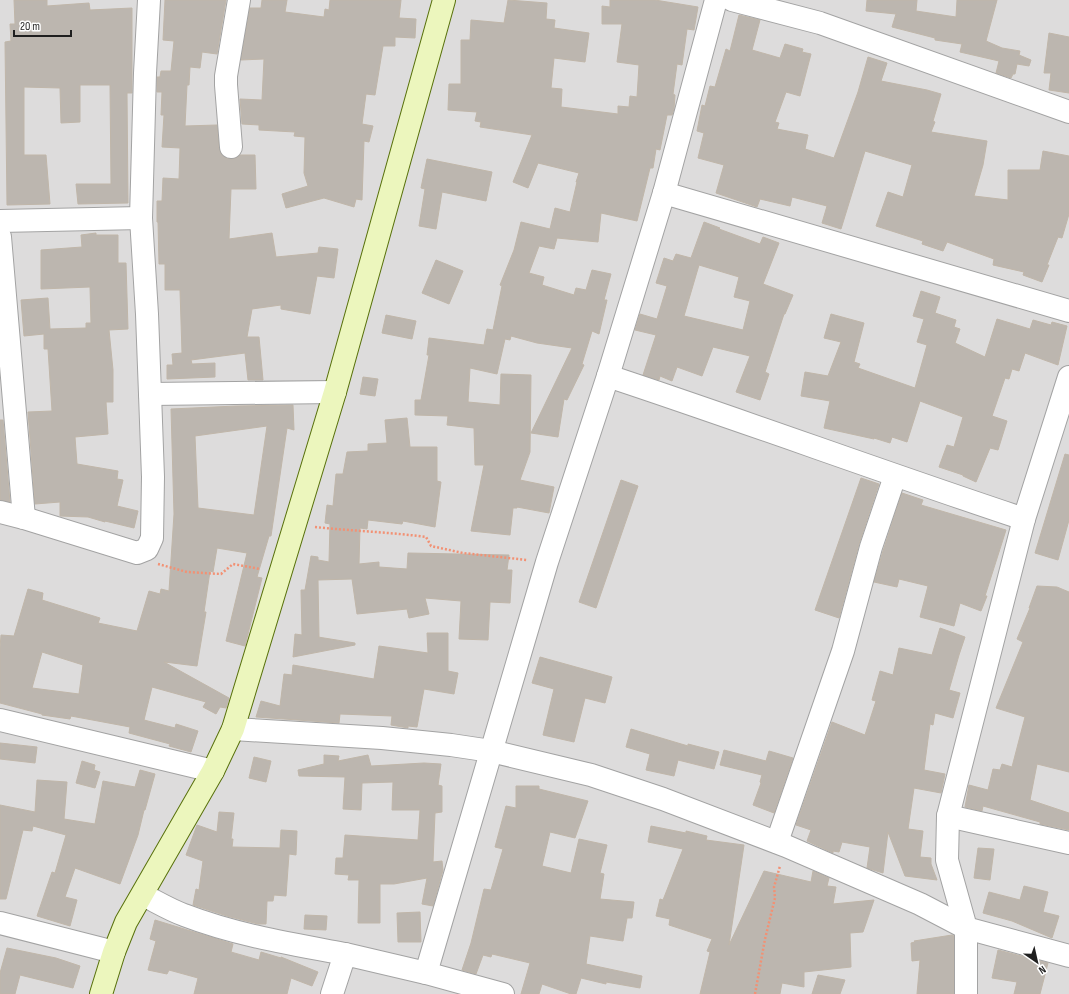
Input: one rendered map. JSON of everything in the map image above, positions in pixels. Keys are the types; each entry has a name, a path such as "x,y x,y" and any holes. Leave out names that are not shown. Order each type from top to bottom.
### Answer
{"street":[{"path":"0,512 137,553 147,549 152,538 153,477 147,314 141,218 144,73 149,0"},
{"path":"230,147 226,86 228,61 239,0"},
{"path":"101,994 114,952 126,922 143,895 213,771 233,729 335,392 444,0"},
{"path":"426,973 547,562 608,376 664,193 716,0"},
{"path":"732,0 820,23 1069,112"},
{"path":"664,193 1069,311"},
{"path":"0,221 141,218"},
{"path":"0,237 24,518"},
{"path":"608,376 721,414 895,476 1024,519"},
{"path":"966,994 966,928 947,860 948,816 1024,519 1069,377"},
{"path":"150,394 335,392"},
{"path":"782,844 843,651 871,548 895,476"},
{"path":"0,720 213,771"},
{"path":"233,729 382,738 491,751 591,775 663,798 782,844 920,904 966,928 1069,956"},
{"path":"948,816 1069,843"},
{"path":"143,895 184,915 230,930 276,941 345,954 426,973 503,994"},
{"path":"0,923 114,952"},
{"path":"332,994 345,954"}],"path":[{"path":"295,525 372,533 389,532 426,537 431,546 437,548 463,553 547,562"},
{"path":"147,549 157,563 186,572 221,574 233,564 280,573"},
{"path":"755,994 765,939 775,898 774,887 782,844"}],"shaded area":[{"path":"0,0 1069,0 1069,994 0,994"}],"building":[{"path":"14,0 47,0 47,6 89,3 90,10 132,8 132,93 127,93 128,203 78,204 76,184 111,184 110,85 80,85 80,122 61,123 60,88 24,87 24,155 46,155 50,204 7,205 5,42 11,41 10,24 15,24"},
{"path":"165,0 226,0 217,54 202,52 200,68 190,67 189,85 187,85 185,126 217,125 219,148 221,154 226,158 232,159 240,155 255,155 256,189 231,189 229,239 272,233 276,257 318,253 319,247 338,249 334,278 317,276 310,314 281,309 281,305 252,309 247,337 259,337 263,380 248,380 245,353 191,360 192,364 215,363 215,377 167,379 167,365 173,365 172,354 182,353 180,290 165,290 165,264 159,264 157,201 162,201 163,178 179,179 180,148 162,147 164,115 161,115 162,92 157,92 157,77 160,77 161,71 171,71 174,41 163,40"},
{"path":"262,0 287,0 285,12 324,17 325,9 329,10 330,0 401,0 399,18 416,19 415,38 395,37 395,46 383,46 375,95 366,94 362,124 373,126 369,142 364,141 362,200 356,199 354,207 324,198 286,208 282,194 308,186 304,173 305,137 294,136 295,132 259,130 259,125 242,124 240,99 262,100 264,59 241,60 250,8 261,8"},
{"path":"508,0 547,3 546,19 555,20 554,28 589,33 585,62 554,58 551,88 562,89 561,107 618,114 618,106 629,107 630,96 637,97 639,65 617,62 622,24 602,24 602,6 610,7 610,0 655,0 698,7 694,30 687,29 682,65 677,64 673,94 675,95 674,109 672,115 667,115 660,150 656,149 653,168 650,168 637,221 601,213 598,242 557,238 554,249 539,246 529,273 544,277 542,285 574,295 576,288 586,290 592,270 611,274 604,300 607,300 599,334 592,331 582,364 584,365 567,400 564,399 558,437 531,433 572,348 537,343 511,336 510,340 505,339 497,374 470,368 468,402 500,405 501,374 531,375 530,452 520,480 554,487 549,513 517,507 513,508 510,535 471,531 484,465 475,465 474,428 447,425 448,416 415,415 415,400 421,400 429,355 427,355 429,338 484,345 487,329 493,330 502,286 500,285 514,250 521,222 550,229 555,208 570,212 577,182 579,173 538,163 528,188 513,182 532,135 480,127 481,122 475,121 477,112 448,110 449,84 461,84 461,40 470,40 471,20 504,23"},
{"path":"867,0 917,0 916,11 956,17 957,0 997,0 986,41 1002,48 1020,51 1019,55 1031,60 1029,66 1017,64 1015,74 1013,74 1011,78 996,73 999,61 960,52 962,44 935,40 935,38 892,27 896,14 866,11"},
{"path":"739,15 760,20 752,50 780,58 785,44 803,49 802,52 811,54 800,96 786,92 775,122 779,123 777,129 808,135 805,149 834,158 858,92 868,57 887,63 881,81 941,94 933,121 935,122 931,132 987,141 983,165 974,196 1008,200 1008,170 1040,170 1043,151 1069,156 1069,214 1062,238 1058,237 1042,282 1023,275 1024,272 993,265 994,259 947,242 943,251 922,244 923,241 876,226 888,192 903,197 912,165 865,151 841,229 822,223 827,206 792,197 790,206 760,199 757,207 716,193 724,165 698,158 704,133 697,131 702,105 705,106 710,86 715,87 726,49 730,51"},
{"path":"1049,33 1069,37 1069,93 1049,90 1051,73 1044,73"},
{"path":"427,159 492,172 486,201 442,192 436,229 419,226 425,189 421,188"},
{"path":"704,222 760,244 763,237 779,243 763,284 793,295 784,314 765,372 769,374 760,400 736,392 750,356 713,347 702,376 677,367 672,381 660,376 659,380 643,375 656,335 635,330 640,314 657,319 667,286 656,283 664,258 673,261 676,254 691,258","holes":["699,265 739,277 734,297 750,301 743,330 684,316"]},
{"path":"96,233 96,235 118,235 118,263 126,263 128,329 109,330 113,370 113,402 106,402 108,434 75,437 77,464 118,471 117,479 123,480 117,506 138,511 134,528 88,517 60,516 60,502 35,504 28,412 52,411 48,349 44,349 44,334 24,336 21,300 48,298 50,329 86,328 86,323 91,323 90,287 41,289 41,250 82,247 81,235"},
{"path":"436,260 463,271 449,304 422,293"},
{"path":"921,291 940,297 935,313 956,320 954,327 960,329 955,343 985,357 997,319 1030,329 1033,320 1051,325 1052,322 1067,326 1058,365 1025,353 1019,371 1012,369 1009,379 1005,378 992,416 1007,421 998,450 990,448 976,482 963,475 939,467 947,445 954,447 963,417 920,401 907,442 892,437 890,443 874,438 824,428 830,401 801,396 805,372 828,376 841,342 824,338 831,314 864,323 854,362 860,364 858,368 915,388 927,345 917,342 924,319 913,316"},
{"path":"386,315 416,321 412,339 382,333"},
{"path":"363,377 378,379 375,396 360,394"},
{"path":"293,405 294,430 287,428 271,536 269,536 257,577 262,578 245,646 226,641 247,553 217,548 213,572 210,571 204,612 206,612 197,666 164,662 229,698 226,708 220,707 216,714 203,707 206,702 152,687 144,720 175,728 176,724 198,731 191,752 169,746 170,744 129,733 130,727 71,716 70,719 42,715 0,703 1,635 14,636 28,589 43,593 42,600 100,618 98,623 137,631 149,591 160,594 161,589 169,591 174,514 171,409","holes":["267,426 254,515 198,508 195,436","42,652 83,665 79,694 32,688"]},
{"path":"407,418 410,447 437,447 437,481 441,482 435,527 403,521 402,524 368,520 367,529 360,528 359,564 379,562 379,567 407,569 408,553 509,555 507,570 512,570 510,603 490,602 488,640 459,639 461,601 425,598 429,614 409,618 407,609 357,614 352,579 318,580 318,637 355,643 355,645 293,657 295,634 302,635 301,590 305,590 311,556 318,557 318,560 329,562 330,524 325,523 327,505 333,506 336,474 343,474 347,452 368,451 368,444 387,443 385,420"},
{"path":"0,420 3,420 10,502 0,500"},
{"path":"1065,454 1069,455 1069,520 1058,560 1035,553"},
{"path":"861,478 879,484 859,544 839,618 815,610"},
{"path":"621,480 638,486 596,608 579,602"},
{"path":"902,493 923,500 921,505 1006,530 985,596 987,596 981,611 960,603 954,626 920,617 928,586 899,579 897,587 874,582"},
{"path":"1037,586 1057,587 1069,592 1069,772 1037,764 1030,800 1069,813 1069,830 1040,824 1040,822 983,806 982,811 965,807 969,785 988,790 993,769 1000,770 1002,764 1012,767 1025,717 996,708 1023,642 1017,639 1030,608"},
{"path":"940,628 965,637 949,690 960,693 953,718 935,713 933,725 930,724 924,770 945,774 941,793 914,788 908,829 923,831 920,857 931,858 931,864 937,880 905,876 888,832 883,873 867,868 870,847 842,842 839,852 833,851 833,853 807,841 811,830 796,825 832,722 865,735 876,701 872,700 880,671 893,675 899,648 932,655"},
{"path":"427,633 448,633 448,671 458,673 454,694 424,689 417,727 408,726 408,728 391,725 392,716 340,714 339,723 256,717 261,701 280,706 284,674 292,675 293,665 374,679 379,646 428,653"},
{"path":"540,657 612,677 605,703 585,698 574,742 543,735 554,689 532,683"},
{"path":"631,729 688,746 688,744 719,752 714,769 678,760 674,776 646,770 650,754 626,747"},
{"path":"0,743 37,747 35,763 0,759"},
{"path":"724,750 766,761 769,751 793,758 774,813 753,805 761,783 762,775 720,765"},
{"path":"324,755 339,756 338,761 368,755 371,766 424,763 441,764 438,785 442,786 442,812 435,813 433,862 442,861 443,870 433,906 422,904 427,878 394,884 380,884 380,923 358,923 359,880 348,880 349,875 335,874 336,858 343,858 345,835 418,840 420,810 392,810 393,782 362,783 361,810 343,809 345,777 299,776 298,770 324,764"},
{"path":"254,757 271,761 266,782 249,778"},
{"path":"82,761 95,765 94,770 100,772 95,788 76,783"},
{"path":"140,770 155,774 138,835 120,884 75,868 65,897 77,900 70,926 37,916 52,872 55,873 66,835 33,826 32,831 23,830 6,899 0,899 0,805 35,812 37,780 67,782 64,819 95,824 103,781 135,787"},
{"path":"516,786 539,786 539,789 588,801 575,838 550,832 542,866 571,873 579,839 607,845 600,873 604,874 600,899 634,902 632,918 627,918 623,941 590,936 586,964 642,976 640,988 606,982 606,984 581,978 576,994 571,994 542,984 539,994 521,994 530,963 492,954 491,957 483,955 476,974 462,970 471,943 484,889 491,890 503,849 495,847 506,806 516,808"},
{"path":"219,812 234,813 231,839 233,839 232,847 280,848 281,830 297,831 296,855 289,854 286,896 274,895 273,901 267,901 266,924 258,924 227,916 193,905 196,889 199,890 203,861 186,855 197,825 217,832"},
{"path":"651,826 686,833 686,831 707,836 706,840 744,845 729,945 764,871 811,882 813,871 829,878 827,886 836,887 833,904 874,900 863,932 850,933 851,967 804,972 804,987 782,983 780,994 700,994 710,952 707,951 712,939 669,925 670,919 656,916 660,899 663,900 683,849 648,842"},
{"path":"978,848 994,849 990,880 974,878"},
{"path":"1024,886 1048,892 1043,912 1059,916 1052,938 1012,921 983,913 989,892 1020,900"},
{"path":"420,912 421,942 398,942 397,913"},
{"path":"305,915 327,916 326,930 304,929"},
{"path":"155,920 233,944 231,952 259,960 261,952 281,957 318,972 312,986 291,978 287,994 194,994 198,978 169,970 167,974 148,970 156,941 150,939"},
{"path":"952,935 954,936 954,994 917,994 920,960 912,961 911,943 915,942 914,941"},
{"path":"7,948 56,958 80,966 73,988 20,975 15,994 0,994 0,973"},
{"path":"998,950 1048,963 1040,994 1014,994 1017,982 992,978"},
{"path":"818,975 845,980 840,994 812,994"}]}
